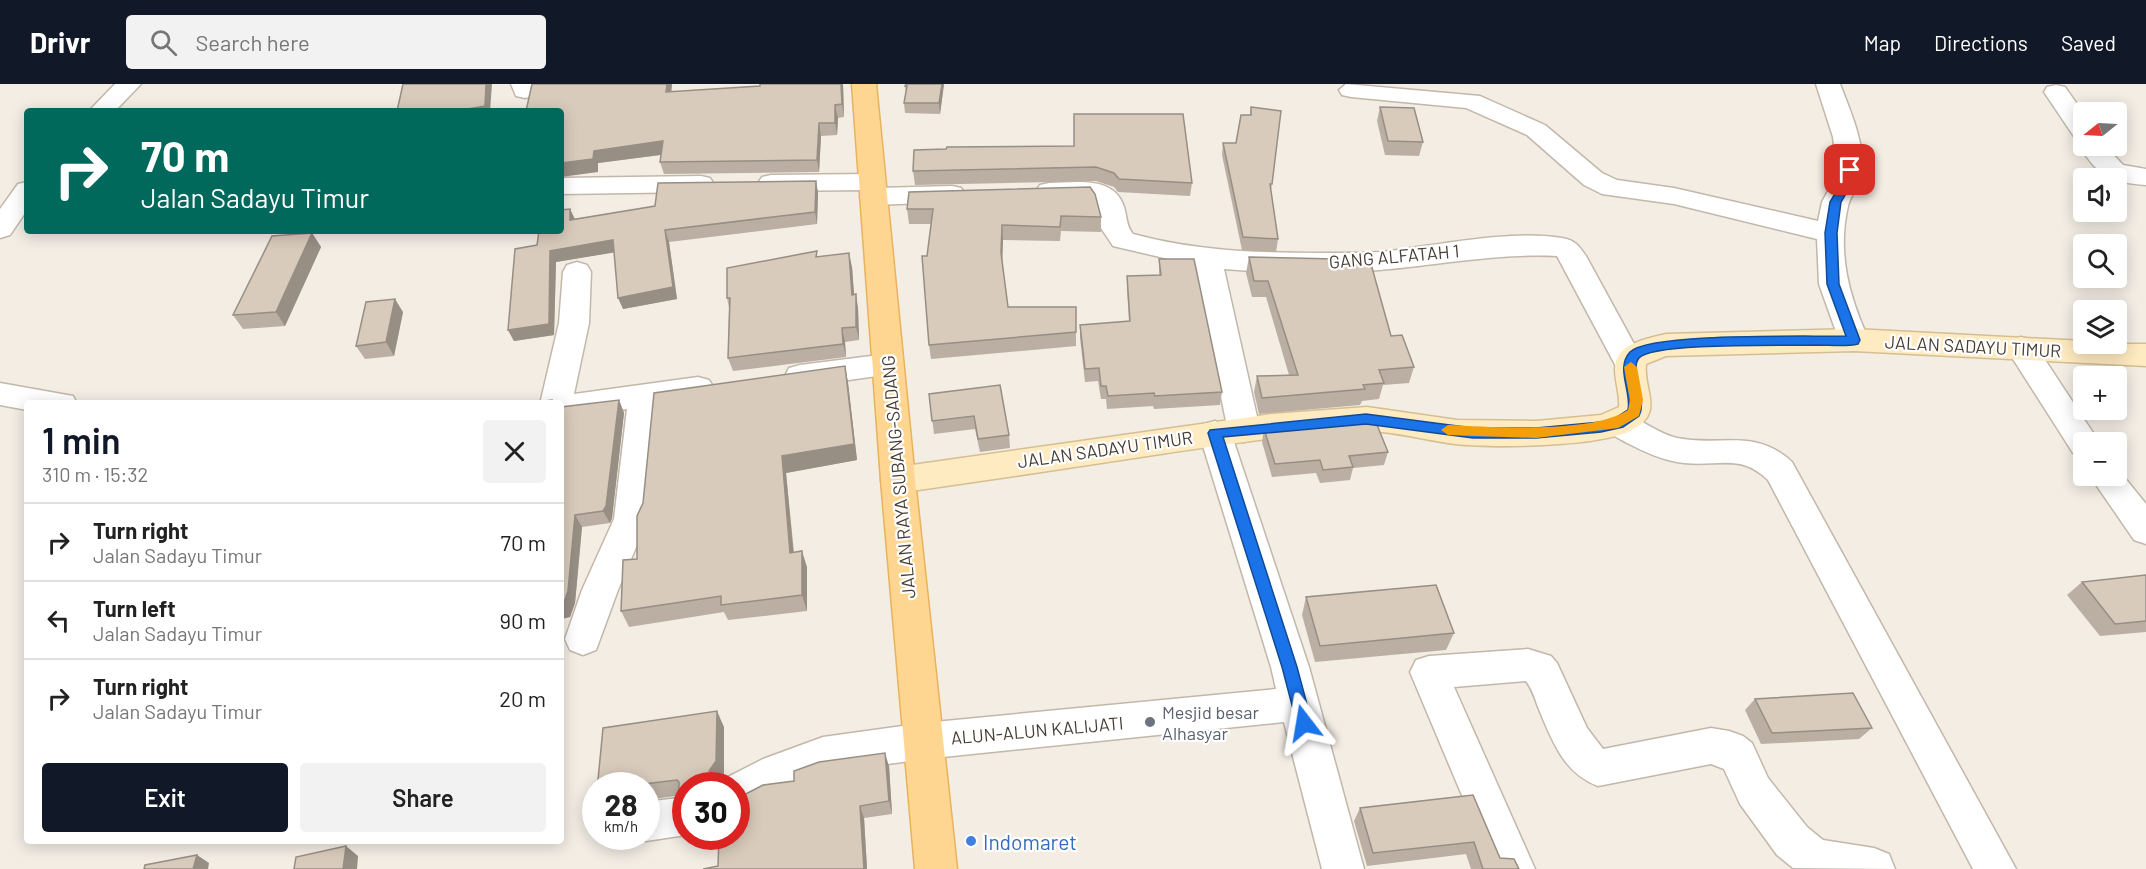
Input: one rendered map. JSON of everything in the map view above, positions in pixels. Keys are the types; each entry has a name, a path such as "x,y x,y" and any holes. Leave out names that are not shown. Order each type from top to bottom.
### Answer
{"main road":[{"name":"JALAN RAYA SUBANG-SADANG","path":"864,84 887,365 936,869"}],"street":[{"path":"104,108 129,84"},
{"path":"1828,84 1849,152 1850,170 1848,180 1835,202 1831,233 1833,284 1854,340"},
{"path":"1351,90 1478,93 1536,130 1593,179 1611,188 1674,196 1831,233"},
{"path":"2056,92 2073,117"},
{"path":"2100,156 2111,170 2119,174 2146,177"},
{"path":"564,186 735,183 980,193"},
{"name":"GANG ALFATAH 1","path":"1026,191 1096,191 1103,193 1111,202 1116,230 1123,240 1170,254 1207,258 1294,263 1377,261 1491,248 1561,247 1568,250 1572,256 1630,364"},
{"path":"0,229 24,194"},
{"path":"1207,258 1229,431 1343,869"},
{"path":"557,400 574,323 577,272"},
{"name":"JALAN SADAYU TIMUR","path":"1630,364 1635,355 1646,349 1666,345 1854,340 2146,355"},
{"path":"2021,348 2076,432"},
{"path":"1618,423 1634,413 1637,400 1630,364"},
{"path":"771,379 887,365"},
{"path":"564,407 725,385"},
{"path":"0,394 37,400"},
{"path":"583,639 600,590 631,519 644,395"},
{"name":"JALAN SADAYU TIMUR","path":"898,480 1229,431 1366,419 1457,432 1489,433 1536,433 1618,423"},
{"path":"1618,423 1668,447 1683,451 1750,451 1772,462 1780,471 1995,869"},
{"path":"2113,486 2146,530"},
{"path":"1514,869 1430,672 1528,665 1538,668 1544,675 1581,754 1591,765 1598,768 1711,746 1729,749 1738,756 1754,791 1790,855 1808,854 1827,862 1874,869"},
{"name":"ALUN-ALUN KALIJATI","path":"750,786 777,772 823,755 924,741 1259,709 1298,702"}],"building":[{"path":"403,84 486,84 485,106 398,108"},
{"path":"532,84 667,84 666,92 760,86 760,84 841,84 842,104 835,105 835,123 819,123 817,160 660,162 663,141 594,151 593,159 564,163 564,108 527,108"},
{"path":"906,84 942,84 939,103 904,103"},
{"path":"1251,107 1281,111 1272,184 1270,184 1278,239 1243,237 1223,143 1236,143 1241,115 1251,115"},
{"path":"1380,107 1414,108 1423,142 1388,141"},
{"path":"1074,114 1183,114 1192,183 1119,179 1114,173 1096,167 913,171 914,150 946,149 947,147 1074,146"},
{"path":"816,181 815,212 665,230 673,287 618,298 613,240 550,251 549,324 508,330 515,249 537,245 539,234 564,234 564,210 570,209 570,220 655,206 658,183"},
{"path":"1090,187 1095,194 1101,217 1061,216 1060,227 1002,225 1001,253 1008,307 1076,307 1076,332 929,345 922,256 927,256 933,209 907,209 909,192"},
{"path":"312,234 276,312 233,315 272,236"},
{"path":"817,251 816,257 849,253 852,295 856,294 856,327 842,328 843,344 728,358 730,298 727,298 727,268"},
{"path":"1249,257 1336,259 1338,265 1371,264 1391,336 1402,335 1414,367 1379,370 1384,383 1363,385 1365,389 1262,398 1257,376 1298,375 1268,281 1254,281"},
{"path":"1159,259 1194,259 1222,392 1108,396 1106,386 1101,386 1099,368 1085,369 1080,325 1130,321 1127,276 1161,275"},
{"path":"395,299 386,342 356,346 366,302"},
{"path":"845,366 854,444 782,456 790,553 802,551 802,595 721,605 721,596 621,611 623,560 637,559 637,516 643,503 654,393"},
{"path":"1000,385 1009,435 978,439 974,416 932,421 929,394"},
{"path":"619,400 606,506 603,511 575,515 568,591 564,602 564,407"},
{"path":"1375,420 1388,452 1349,456 1353,467 1323,470 1320,460 1275,464 1264,429 1319,423"},
{"path":"2146,575 2146,621 2115,624 2082,582"},
{"path":"1436,585 1454,633 1320,646 1306,597"},
{"path":"1853,693 1872,728 1772,733 1755,699"},
{"path":"717,711 716,761 709,771 712,772 672,772 672,781 660,782 660,772 599,772 603,728"},
{"path":"885,753 889,801 860,806 864,869 703,869 718,866 719,850 750,850 750,792 763,785 794,781 794,771 819,762"},
{"path":"1473,795 1500,858 1514,859 1519,869 1483,869 1474,842 1373,853 1360,808"},
{"path":"346,846 343,869 294,869 296,857"},
{"path":"197,855 193,869 144,869 145,865"}],"slow traffic":[{"path":"1448,430 1536,433 1601,427 1618,423 1634,413 1637,400 1631,367"}],"place":[{"name":"Mesjid besar Alhasyar","path":"1150,722"},
{"name":"Indomaret","path":"971,841"}],"route":[{"path":"1304,723 1290,667 1215,433 1366,419 1473,433 1536,433 1601,427 1618,423 1634,413 1637,400 1630,364 1635,355 1646,349 1699,343 1854,340 1840,309 1833,284 1831,233 1835,202 1848,180 1850,170"}]}
